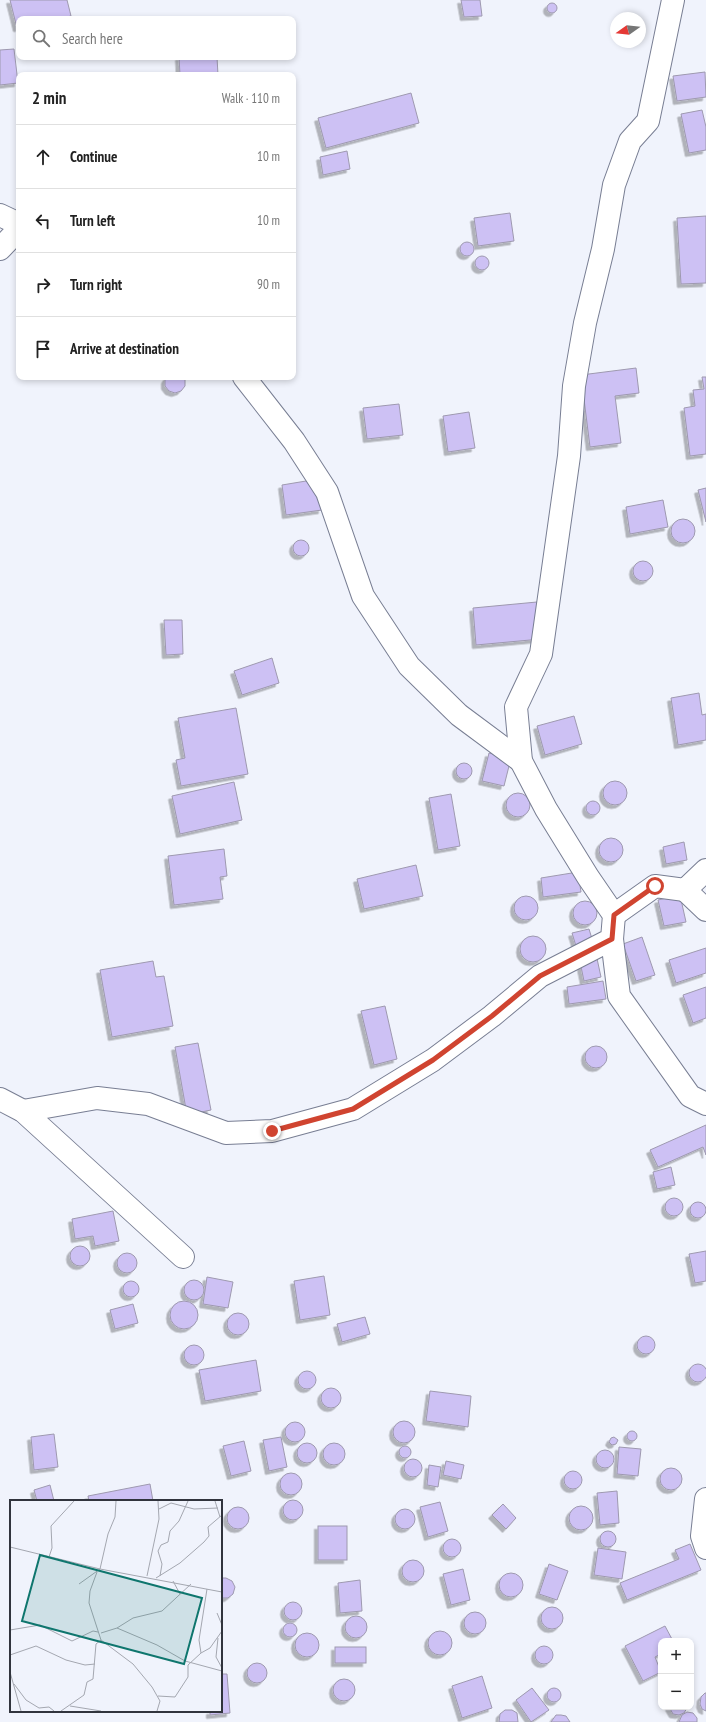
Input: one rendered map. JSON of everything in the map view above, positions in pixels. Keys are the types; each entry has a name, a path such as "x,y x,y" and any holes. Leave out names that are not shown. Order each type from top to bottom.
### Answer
{"street":[{"path":"673,0 648,121 630,141 614,186 603,249 585,323 574,386 569,456 541,654 516,707 521,761 546,809 588,877 614,915 612,939 619,996 690,1096 706,1104"},
{"path":"0,215 16,223"},
{"path":"0,249 16,232"},
{"path":"246,380 294,441 327,492 363,596 409,666 459,715 521,761"},
{"path":"685,890 706,870"},
{"path":"614,915 655,886 685,890 706,910"},
{"path":"22,1111 97,1098 148,1104 226,1133 272,1131 353,1109 433,1060 492,1016 540,976 612,939"},
{"path":"0,1099 22,1111 183,1257"},
{"path":"706,1499 702,1536 706,1548"}],"building":[{"path":"10,0 67,0 71,16 16,16 16,24"},
{"path":"461,0 480,0 482,16 464,17"},
{"path":"550,3 554,3 556,4 556,12 550,13 547,10 547,6"},
{"path":"14,49 17,72 16,83 0,85 0,50"},
{"path":"179,60 217,60 218,72 180,72"},
{"path":"705,72 706,97 677,101 673,76"},
{"path":"411,93 419,123 326,148 318,118"},
{"path":"702,110 706,127 706,150 689,153 681,114"},
{"path":"347,151 350,169 323,175 320,157"},
{"path":"510,213 514,241 478,246 474,218"},
{"path":"706,216 706,283 681,284 677,218"},
{"path":"464,242 470,242 474,246 474,252 470,256 464,256 460,252 460,246"},
{"path":"479,256 485,256 489,260 489,266 485,270 479,270 475,266 475,260"},
{"path":"636,368 639,393 615,396 621,443 590,447 581,375"},
{"path":"702,377 706,377 706,454 690,456 684,408 695,406 693,390 704,389"},
{"path":"165,380 185,380 185,386 181,391 175,393 169,391 165,386"},
{"path":"399,404 403,435 367,439 363,408"},
{"path":"469,412 475,448 448,452 443,416"},
{"path":"318,479 322,510 286,515 282,485"},
{"path":"706,488 706,522 698,490"},
{"path":"663,500 668,527 630,534 626,507"},
{"path":"683,519 691,523 695,531 691,539 683,543 675,539 671,531 675,523"},
{"path":"301,540 308,545 309,548 304,555 301,556 294,551 293,548 298,541"},
{"path":"643,561 650,564 653,571 650,578 643,581 636,578 633,571 636,564"},
{"path":"537,602 541,639 476,645 473,608"},
{"path":"164,620 182,620 183,654 166,655"},
{"path":"272,658 279,683 242,695 234,671"},
{"path":"699,693 702,715 706,714 706,740 678,745 671,698"},
{"path":"236,708 248,774 181,786 176,760 185,758 178,718"},
{"path":"574,716 582,744 545,755 537,726"},
{"path":"489,753 511,758 504,786 482,781"},
{"path":"461,763 467,763 472,768 470,777 467,779 461,779 456,774 456,768"},
{"path":"615,781 624,784 627,793 624,802 615,805 606,802 603,793 606,784"},
{"path":"234,782 242,820 180,834 172,796"},
{"path":"518,793 526,797 530,805 526,813 518,817 510,813 506,805 510,797"},
{"path":"451,794 460,846 438,850 429,798"},
{"path":"590,801 596,801 600,805 600,811 596,815 590,815 586,811 586,805"},
{"path":"611,838 616,839 622,845 622,855 616,861 611,862 606,861 600,855 599,850 600,845 606,839"},
{"path":"684,842 687,860 666,864 663,847"},
{"path":"224,849 227,876 220,877 223,899 174,905 168,856"},
{"path":"416,865 423,896 364,909 357,879"},
{"path":"578,872 581,892 543,897 541,878"},
{"path":"680,895 686,922 664,926 658,900"},
{"path":"526,896 534,900 538,908 534,916 526,920 518,916 514,908 518,900"},
{"path":"585,901 590,902 596,908 596,918 590,924 585,925 580,924 574,918 573,913 574,908 580,902"},
{"path":"589,929 593,942 576,946 572,933"},
{"path":"533,936 542,940 546,949 542,958 533,962 524,958 520,949 524,940"},
{"path":"642,937 655,975 636,981 623,944"},
{"path":"706,948 706,973 676,983 669,960"},
{"path":"596,954 601,977 584,981 579,957"},
{"path":"153,961 156,977 164,976 173,1026 112,1037 100,970"},
{"path":"603,981 606,999 569,1004 567,987"},
{"path":"706,987 706,1018 693,1023 683,995"},
{"path":"385,1006 397,1059 374,1065 361,1011"},
{"path":"198,1043 211,1110 187,1115 175,1047"},
{"path":"596,1046 604,1049 607,1057 604,1065 596,1068 588,1065 585,1057 588,1049"},
{"path":"706,1125 706,1155 703,1147 658,1167 650,1150"},
{"path":"671,1167 675,1185 657,1189 653,1172"},
{"path":"674,1198 680,1201 683,1207 680,1213 674,1216 668,1213 665,1207 668,1201"},
{"path":"695,1202 701,1202 706,1207 704,1216 701,1218 695,1218 690,1213 690,1207"},
{"path":"113,1211 119,1241 95,1246 93,1236 75,1239 72,1219"},
{"path":"80,1246 87,1249 90,1256 87,1263 80,1266 73,1263 70,1256 73,1249"},
{"path":"706,1251 706,1281 695,1283 689,1254"},
{"path":"127,1253 134,1256 137,1263 134,1270 127,1273 120,1270 117,1263 120,1256"},
{"path":"324,1276 330,1315 300,1320 294,1281"},
{"path":"207,1277 233,1282 228,1308 203,1304"},
{"path":"194,1280 201,1283 204,1290 201,1297 194,1300 187,1297 184,1290 187,1283"},
{"path":"131,1281 137,1283 139,1289 137,1295 131,1297 125,1295 123,1289 125,1283"},
{"path":"184,1301 194,1305 198,1315 194,1325 184,1329 174,1325 170,1315 174,1305"},
{"path":"133,1304 138,1323 115,1329 110,1310"},
{"path":"238,1313 246,1316 249,1324 246,1332 238,1335 230,1332 227,1324 230,1316"},
{"path":"365,1317 370,1334 342,1342 337,1324"},
{"path":"646,1336 652,1339 655,1345 652,1351 646,1354 640,1351 637,1345 640,1339"},
{"path":"194,1345 201,1348 204,1355 201,1362 194,1365 187,1362 184,1355 187,1348"},
{"path":"256,1360 261,1391 205,1401 199,1370"},
{"path":"698,1364 704,1367 707,1373 704,1379 698,1382 692,1379 689,1373 692,1367"},
{"path":"307,1371 313,1374 316,1380 313,1386 307,1389 301,1386 298,1380 301,1374"},
{"path":"327,1388 335,1388 341,1394 341,1402 335,1408 327,1408 321,1402 321,1394"},
{"path":"430,1391 471,1396 468,1427 426,1421"},
{"path":"404,1421 408,1422 414,1428 414,1436 408,1442 404,1443 400,1442 394,1436 393,1432 394,1428 400,1422"},
{"path":"295,1422 302,1425 305,1432 302,1439 295,1442 288,1439 285,1432 288,1425"},
{"path":"630,1431 634,1431 637,1436 634,1441 630,1441 627,1438 627,1434"},
{"path":"54,1434 58,1467 34,1470 31,1437"},
{"path":"281,1437 287,1467 269,1471 263,1440"},
{"path":"614,1437 618,1440 616,1444 612,1445 609,1442 611,1438"},
{"path":"244,1441 251,1471 231,1476 223,1446"},
{"path":"307,1443 314,1446 317,1453 314,1460 307,1463 300,1460 297,1453 300,1446"},
{"path":"334,1443 342,1446 345,1454 342,1462 334,1465 326,1462 323,1454 326,1446"},
{"path":"407,1446 410,1447 410,1457 403,1458 400,1457 399,1450 400,1447"},
{"path":"619,1447 641,1449 638,1476 617,1474"},
{"path":"605,1450 611,1453 614,1459 611,1465 605,1468 599,1465 596,1459 599,1453"},
{"path":"413,1459 419,1462 422,1468 419,1474 413,1477 407,1474 404,1468 407,1462"},
{"path":"446,1461 464,1465 461,1479 443,1475"},
{"path":"429,1465 441,1467 438,1487 427,1485"},
{"path":"671,1468 679,1471 682,1479 679,1487 671,1490 663,1487 660,1479 663,1471"},
{"path":"573,1471 577,1472 581,1476 581,1484 577,1488 573,1489 569,1488 565,1484 564,1480 565,1476 569,1472"},
{"path":"291,1473 299,1476 302,1484 299,1492 291,1495 283,1492 280,1484 283,1476"},
{"path":"150,1484 153,1500 89,1500 88,1496"},
{"path":"50,1485 54,1500 37,1500 34,1490"},
{"path":"617,1491 619,1523 600,1525 597,1493"},
{"path":"293,1500 300,1503 303,1510 300,1517 293,1520 286,1517 283,1510 286,1503"},
{"path":"440,1502 448,1531 428,1537 420,1507"},
{"path":"503,1504 516,1518 506,1529 492,1515"},
{"path":"581,1506 586,1507 592,1513 592,1523 586,1529 581,1530 576,1529 570,1523 569,1518 570,1513 576,1507"},
{"path":"238,1507 246,1510 249,1518 246,1526 238,1529 230,1526 227,1518 230,1510"},
{"path":"401,1509 409,1509 415,1515 415,1523 409,1529 401,1529 395,1523 395,1515"},
{"path":"318,1526 347,1526 347,1560 318,1560"},
{"path":"605,1531 611,1531 616,1536 614,1545 611,1547 605,1547 600,1542 600,1536"},
{"path":"452,1539 458,1542 461,1548 458,1554 452,1557 446,1554 443,1548 446,1542"},
{"path":"690,1544 701,1570 627,1600 620,1583 679,1559 675,1550"},
{"path":"598,1548 626,1552 622,1579 594,1575"},
{"path":"413,1560 421,1563 424,1571 421,1579 413,1582 405,1579 402,1571 405,1563"},
{"path":"549,1564 568,1571 557,1600 539,1594"},
{"path":"463,1569 470,1600 451,1605 443,1574"},
{"path":"511,1573 519,1577 523,1585 519,1593 511,1597 503,1593 499,1585 503,1577"},
{"path":"222,1578 232,1581 235,1587 233,1594 228,1598 222,1598"},
{"path":"360,1580 362,1611 340,1613 338,1583"},
{"path":"289,1602 297,1602 302,1607 300,1618 297,1620 289,1620 284,1615 284,1607"},
{"path":"552,1607 560,1610 563,1618 560,1626 552,1629 544,1626 541,1618 544,1610"},
{"path":"475,1612 483,1615 486,1623 483,1631 475,1634 467,1631 464,1623 467,1615"},
{"path":"356,1616 364,1619 367,1627 364,1635 356,1638 348,1635 345,1627 348,1619"},
{"path":"287,1623 293,1623 297,1627 297,1633 293,1637 287,1637 283,1633 283,1627"},
{"path":"665,1626 671,1638 658,1638 658,1656 655,1657 658,1664 658,1674 643,1681 625,1646"},
{"path":"440,1631 445,1632 451,1638 451,1648 445,1654 440,1655 435,1654 429,1648 428,1643 429,1638 435,1632"},
{"path":"307,1633 315,1637 319,1645 315,1653 307,1657 299,1653 295,1645 299,1637"},
{"path":"544,1646 550,1649 553,1655 550,1661 544,1664 538,1661 535,1655 538,1649"},
{"path":"335,1647 366,1647 366,1663 335,1663"},
{"path":"257,1663 264,1666 267,1673 264,1680 257,1683 250,1680 247,1673 250,1666"},
{"path":"222,1674 227,1674 230,1713 210,1715 210,1712 222,1712"},
{"path":"482,1676 492,1708 462,1718 452,1686"},
{"path":"344,1679 352,1682 355,1690 352,1698 344,1701 336,1698 333,1690 336,1682"},
{"path":"532,1688 549,1710 531,1722 516,1700"},
{"path":"551,1688 557,1688 561,1692 561,1698 557,1702 551,1702 547,1698 547,1692"},
{"path":"705,1693 706,1711 702,1709 700,1704 701,1697"},
{"path":"505,1710 512,1710 517,1713 518,1722 499,1722 500,1714"},
{"path":"671,1710 686,1710 684,1713 679,1715 673,1714"},
{"path":"687,1712 693,1713 697,1718 697,1722 679,1722 682,1715"},
{"path":"556,1715 566,1716 570,1722 551,1722"}],"route":[{"path":"272,1131 353,1109 433,1060 492,1016 540,976 612,939 614,915 655,886"}]}
